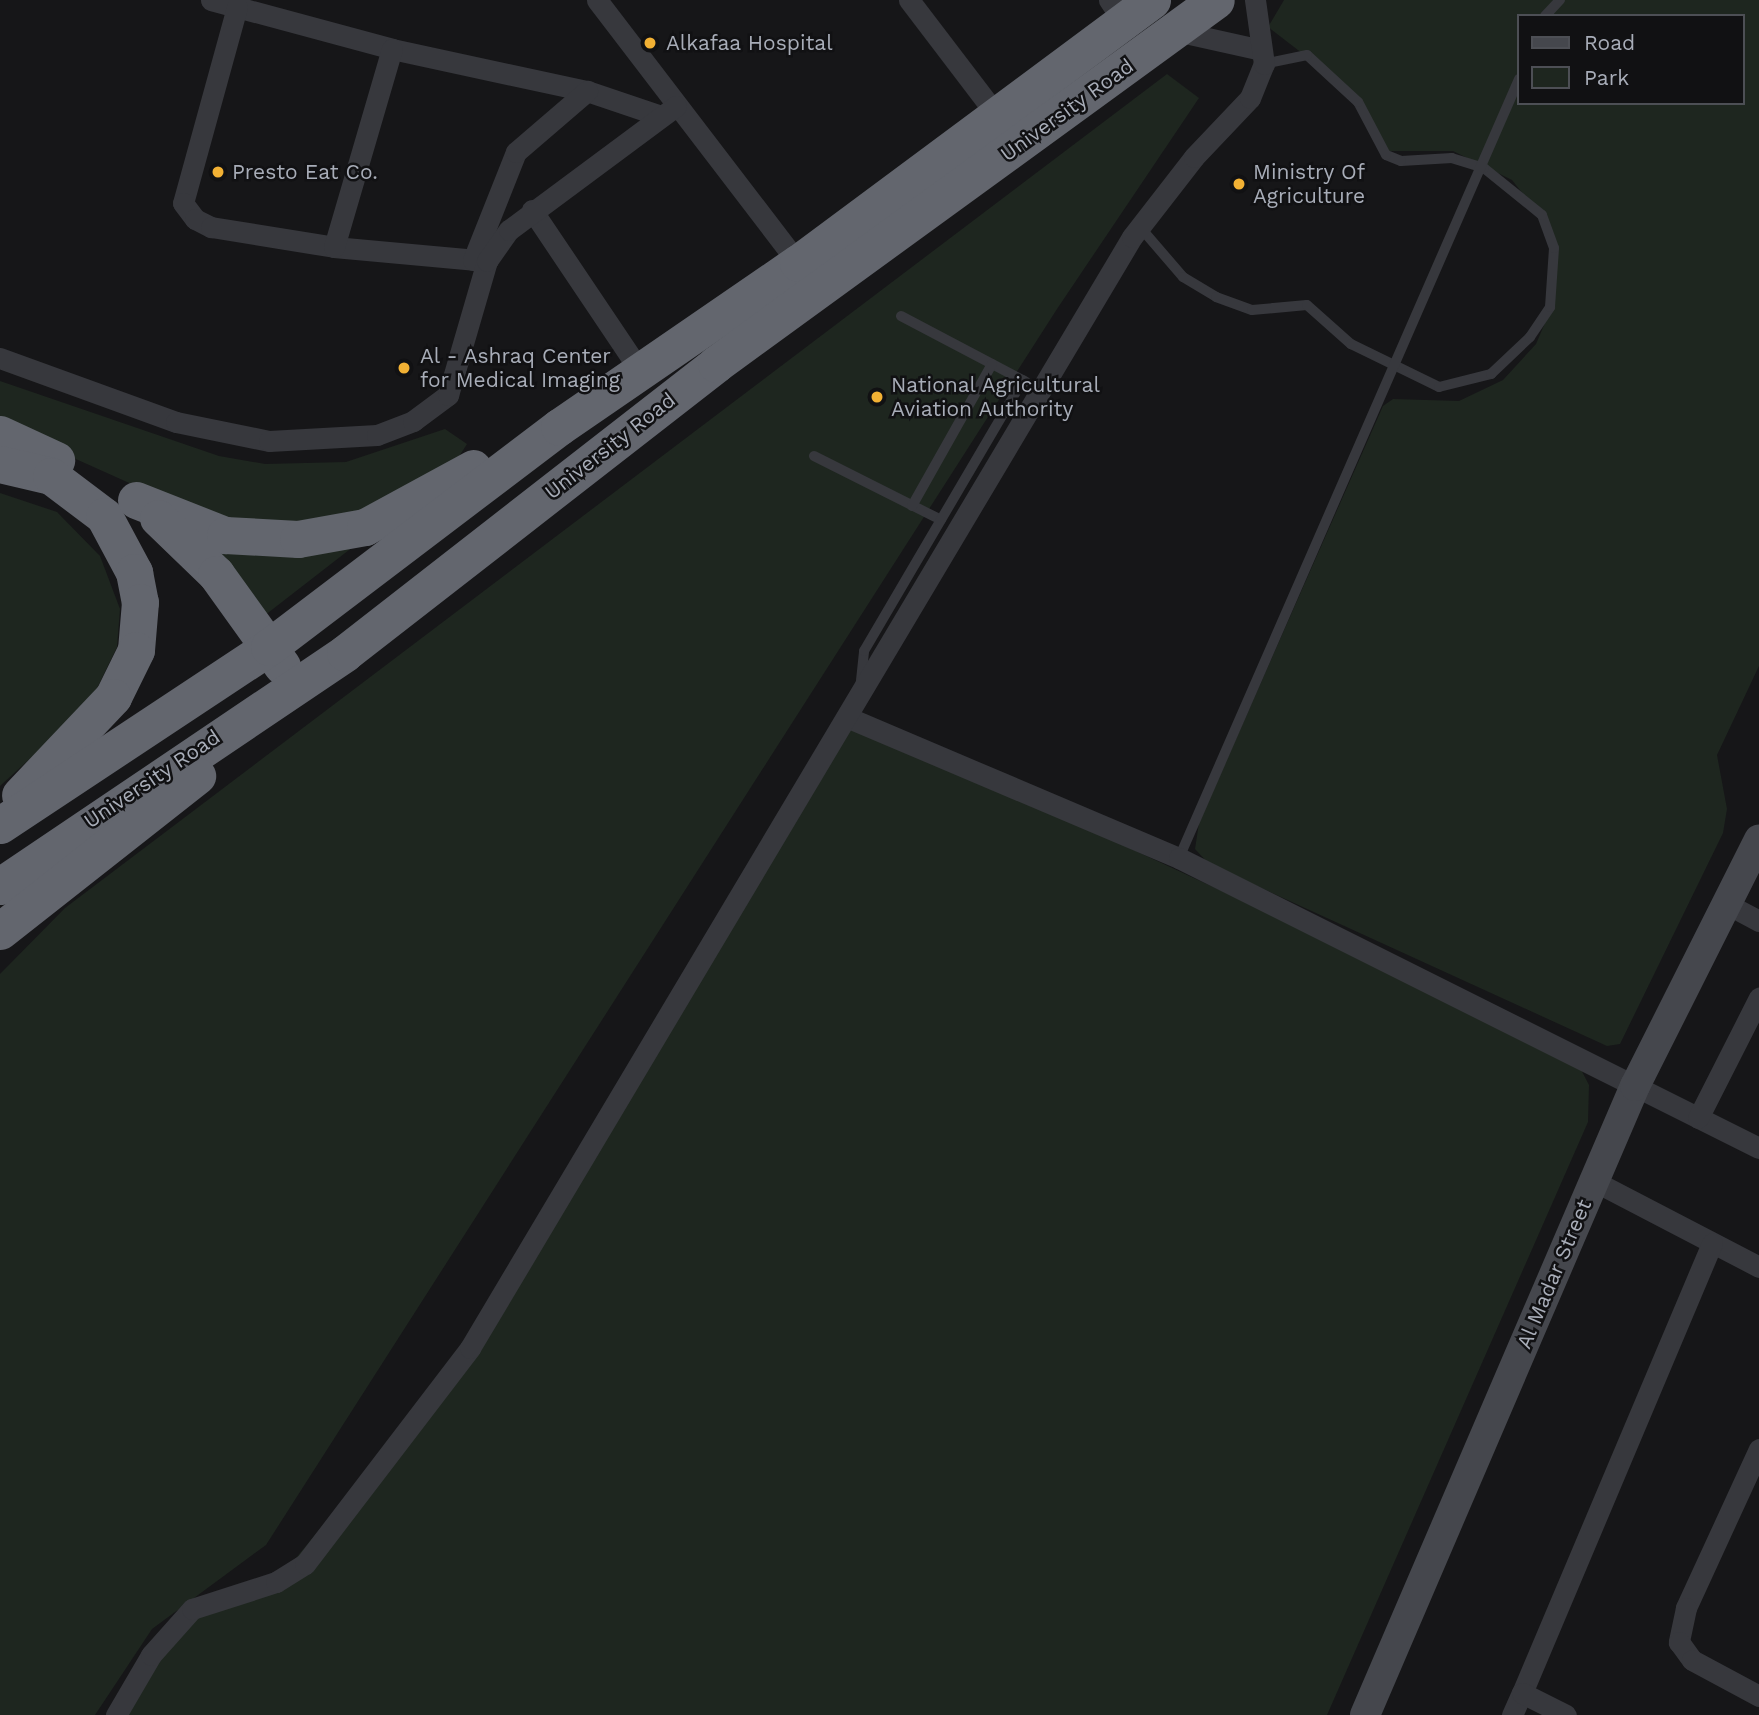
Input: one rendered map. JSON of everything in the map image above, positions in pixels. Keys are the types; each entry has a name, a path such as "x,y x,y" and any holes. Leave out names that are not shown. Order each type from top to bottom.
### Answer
{"highway":[{"name":"University Road","path":"0,823 269,647 559,427 798,263 998,117 1116,11 1152,0"},
{"name":"University Road","path":"0,886 295,684 345,653 716,364 1216,0"},
{"path":"0,434 136,500 246,540 330,536 365,527 559,427"},
{"path":"0,464 51,476 104,516 134,572 141,628 113,697 0,823"},
{"path":"136,500 189,544 295,684"},
{"path":"0,931 87,858 227,755 345,653"}],"street":[{"path":"211,0 393,49 667,111"},
{"path":"597,0 667,111 798,263"},
{"path":"909,0 998,117"},
{"path":"116,1715 151,1655 191,1609 276,1582 305,1564 470,1348 849,718 1032,385 1140,227 1250,98 1261,57 1255,0"},
{"path":"237,7 183,203 211,227 334,247 480,260 532,210 667,111"},
{"path":"1176,31 1261,57"},
{"path":"334,247 393,49"},
{"path":"0,358 176,422 270,440 377,435 413,421 448,395 480,260 516,152 587,91"},
{"path":"532,210 641,372"},
{"path":"849,718 1179,858 1759,1148"},
{"name":"Al Madar Street","path":"1365,1715 1635,1086 1759,839"},
{"path":"1727,904 1759,921"},
{"path":"1698,1118 1759,998"},
{"path":"1594,1181 1759,1267"},
{"path":"1512,1715 1712,1244"},
{"path":"1759,1449 1686,1608 1679,1642 1692,1660 1759,1696"},
{"path":"1522,1693 1566,1715"}],"lane":[{"path":"1547,14 1560,0"},
{"path":"1140,227 1183,277 1216,297 1252,310 1307,305 1395,369 1439,387 1491,374 1530,337 1550,307 1553,248 1542,215 1484,168 1452,158 1401,161 1386,155 1358,102 1330,72 1307,55 1261,57"},
{"path":"1179,858 1484,168 1518,82"},
{"path":"861,697 858,670 864,651 941,520 1032,385 901,316"},
{"path":"912,506 992,364"},
{"path":"814,456 941,520"}],"green space":[{"path":"1284,0 1759,0 1759,666 1717,755 1727,809 1723,833 1620,1044 1607,1046 1209,864 1195,849 1199,823 1383,406 1393,399 1459,401 1503,380 1536,344 1553,304 1555,271 1542,218 1512,180 1453,151 1383,151 1342,84 1268,27"},
{"path":"1167,74 1199,98 1057,309 266,1545 152,1629 95,1715 0,1715 0,974 65,908"},
{"path":"0,381 219,456 265,464 346,462 445,429 467,444 444,480 337,530 214,521 0,425"},
{"path":"0,493 57,512 100,556 120,609 117,647 89,705 0,786"},
{"path":"191,534 358,543 264,616"},
{"path":"849,718 1573,1054 1589,1085 1588,1122 1327,1715 116,1715 192,1609 276,1582 470,1348"}],"place":[{"name":"Alkafaa Hospital","path":"650,43"},
{"name":"Presto Eat Co.","path":"218,172"},
{"name":"Ministry Of Agriculture","path":"1239,184"},
{"name":"Al - Ashraq Center for Medical Imaging","path":"404,368"},
{"name":"National Agricultural Aviation Authority","path":"877,397"}]}
